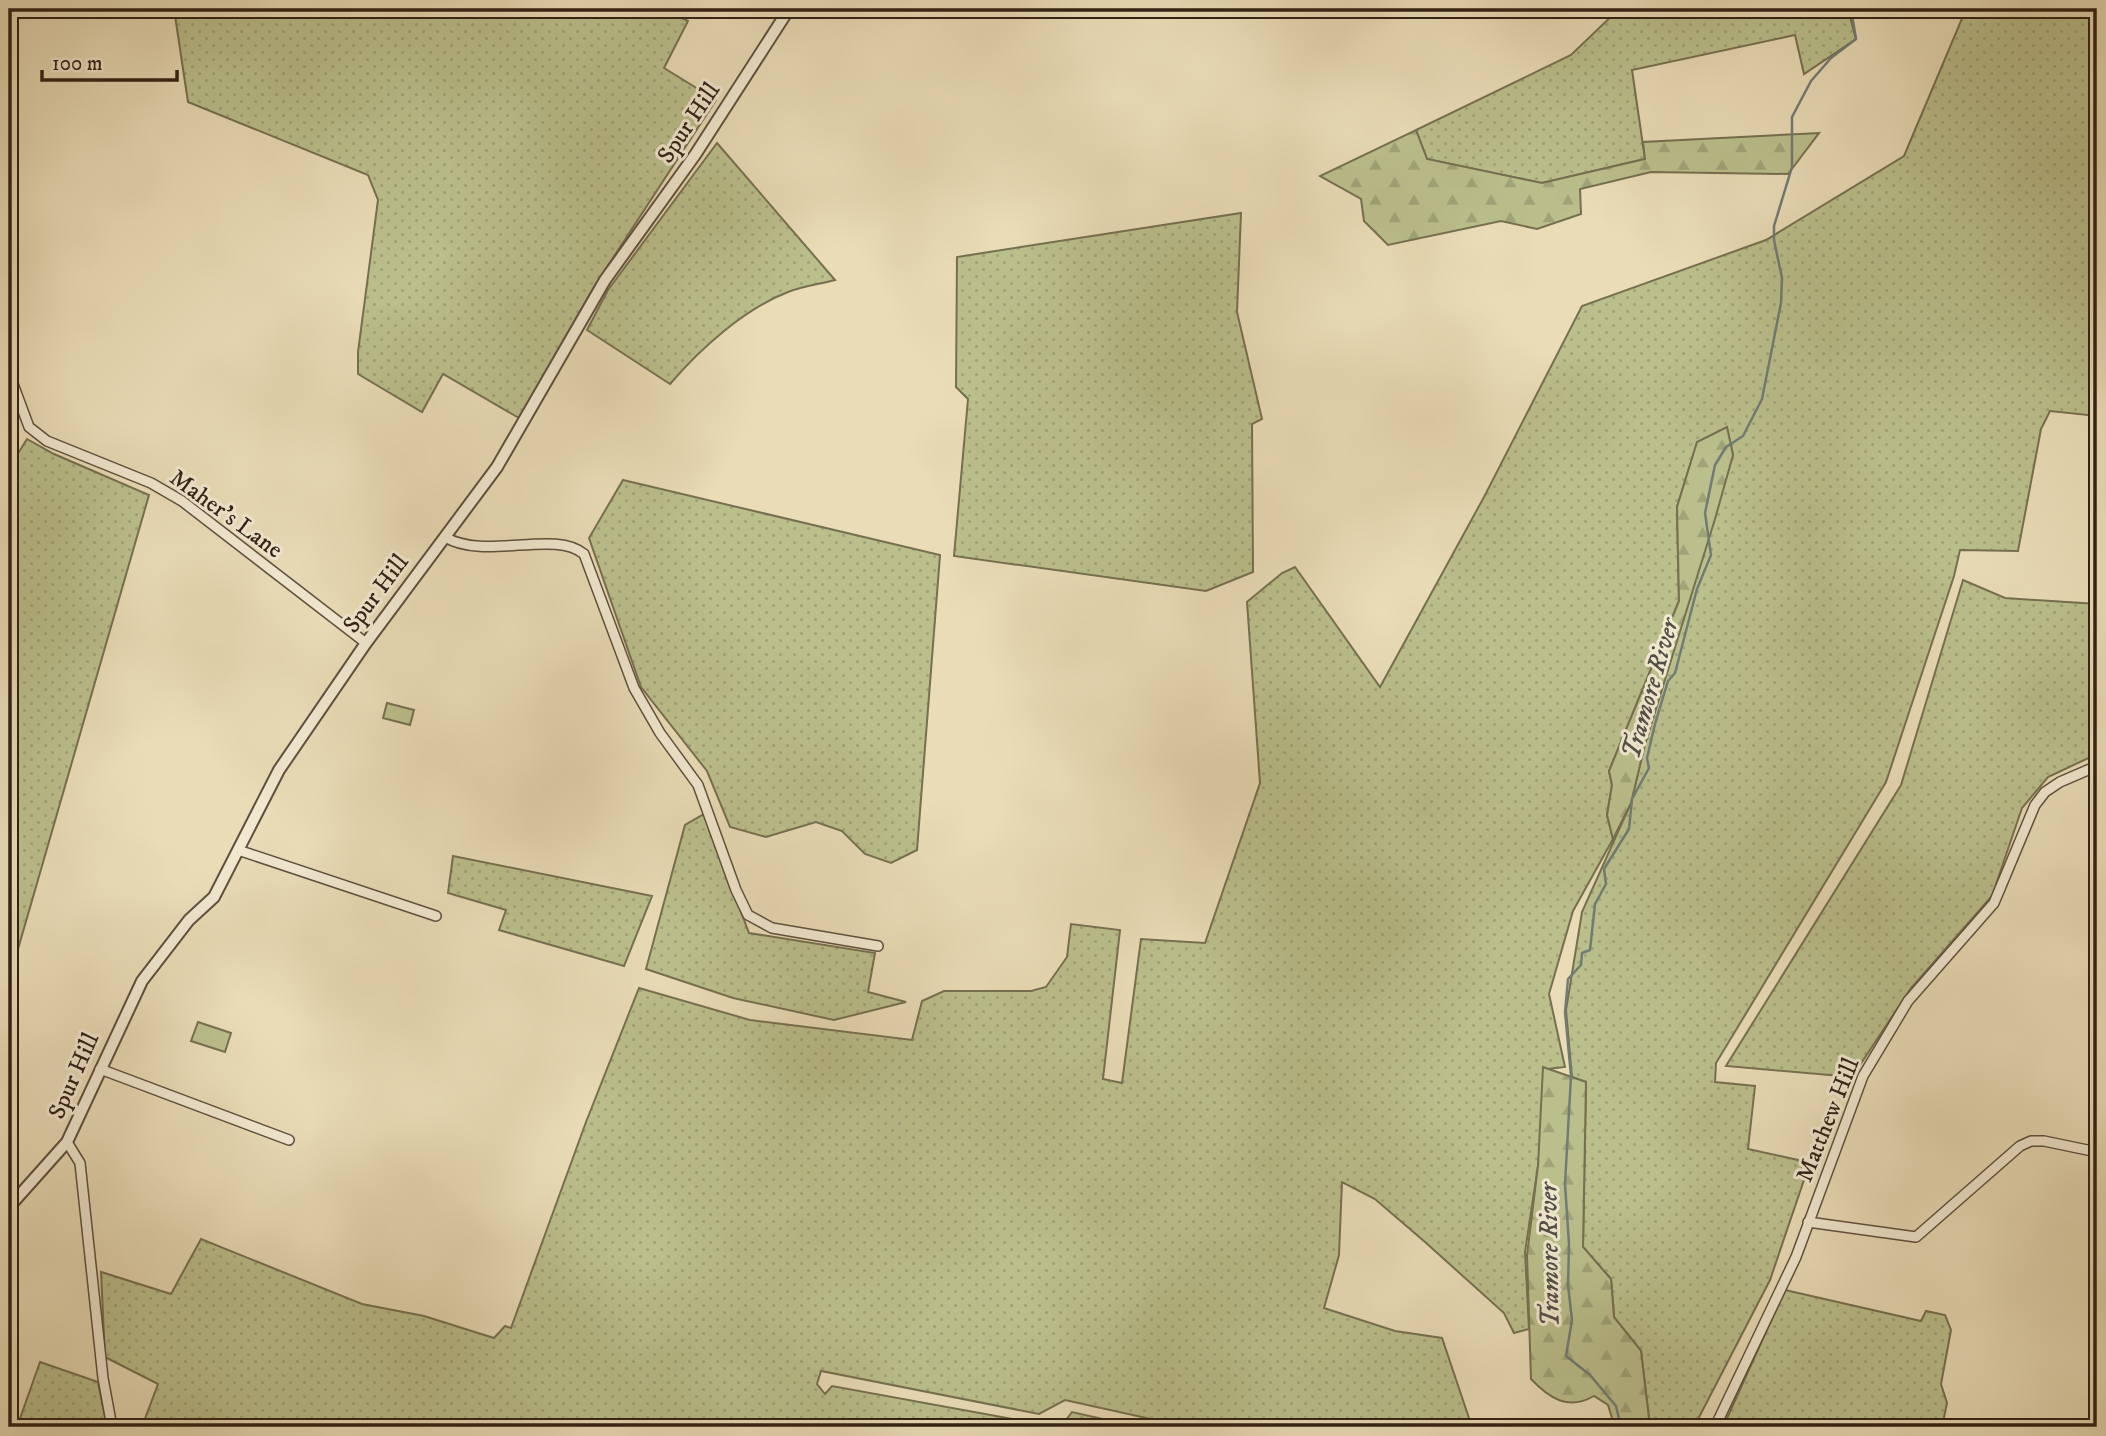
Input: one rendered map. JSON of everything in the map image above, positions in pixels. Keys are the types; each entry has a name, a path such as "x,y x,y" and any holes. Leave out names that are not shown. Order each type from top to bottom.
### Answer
{"street":[{"name":"Spur Hill","path":"9,1207 67,1142 142,981 189,920 214,897 279,770 366,643 497,467 605,280 695,155 789,9"},
{"name":"Maher's Lane","path":"9,373 29,427 47,441 142,479 182,501 366,643"},
{"path":"445,537 471,547 568,545 584,554 634,688 660,733 698,785 736,890 748,915 772,928 878,946"},
{"name":"Matthew Hill","path":"1715,1427 1796,1257 1863,1076 1908,1001 1994,903 2026,822 2045,792 2060,782 2097,766"},
{"path":"238,850 436,916"},
{"path":"100,1069 289,1140"},
{"path":"1808,1222 1916,1237 2020,1146 2031,1141 2097,1153"},
{"path":"67,1142 80,1163 103,1378 112,1427"}],"green space":[{"path":"174,9 664,9 688,21 664,68 716,100 594,287 519,418 443,374 422,412 358,374 358,352 378,200 368,175 188,102"},
{"path":"1619,9 1848,9 1856,39 1804,74 1795,35 1632,70 1645,159 1542,183 1427,159 1416,130 1571,55"},
{"path":"1966,9 2087,9 2097,12 2097,416 2050,411 2041,429 2018,551 1960,550 1954,576 1886,782 1716,1063 1715,1082 1755,1086 1748,1149 1798,1160 1806,1174 1770,1280 1694,1427 1650,1427 1641,1351 1614,1317 1611,1279 1583,1247 1586,1082 1572,1077 1566,1010 1582,912 1631,803 1645,744 1733,455 1727,428 1697,443 1677,507 1679,601 1609,771 1612,785 1607,815 1613,839 1573,911 1549,994 1565,1067 1548,1069 1538,1166 1525,1252 1529,1329 1514,1333 1504,1313 1425,1242 1375,1199 1342,1182 1339,1255 1324,1308 1395,1331 1442,1338 1472,1427 1187,1427 1065,1400 1039,1414 821,1371 817,1384 825,1394 832,1386 1040,1424 1063,1424 1072,1412 1138,1427 128,1427 143,1424 158,1384 105,1357 101,1272 171,1294 201,1239 362,1304 424,1316 494,1338 505,1326 511,1328 586,1122 639,988 750,1020 912,1040 922,1001 944,991 1031,991 1046,987 1067,957 1071,924 1120,930 1103,1079 1122,1083 1141,939 1205,943 1260,783 1247,602 1282,573 1295,567 1380,687 1484,497 1582,306 1766,240 1904,156"},
{"path":"1416,130 1427,159 1542,183 1645,159 1643,142 1819,133 1788,174 1651,172 1580,189 1581,214 1537,229 1501,221 1388,245 1364,221 1361,199 1320,176"},
{"path":"717,143 835,280 794,290 772,299 739,319 695,357 670,384 587,330 608,290"},
{"path":"1241,213 1237,312 1262,419 1252,424 1253,572 1206,591 954,556 968,399 956,387 957,257"},
{"path":"1727,427 1733,455 1645,744 1631,803 1613,839 1607,815 1612,785 1609,771 1679,601 1677,507 1697,442"},
{"path":"27,439 54,454 149,495 14,963 9,961 9,450 19,452"},
{"path":"623,480 940,555 917,850 891,863 865,854 842,831 816,822 766,837 730,827 707,771 641,687 589,538"},
{"path":"1963,580 2005,598 2097,604 2097,754 2048,777 2022,808 1992,896 1911,988 1852,1077 1726,1066 1901,785"},
{"path":"387,703 414,710 410,725 383,718"},
{"path":"704,814 749,933 875,953 868,992 906,1002 834,1020 733,998 646,969 685,825"},
{"path":"453,856 652,896 624,966 499,930 506,910 448,893"},
{"path":"198,1022 231,1033 225,1052 191,1041"},
{"path":"1543,1067 1586,1082 1583,1247 1611,1279 1614,1317 1641,1351 1650,1427 1610,1427 1612,1418 1608,1405 1594,1396 1567,1402 1552,1397 1531,1379 1527,1255 1538,1166"},
{"path":"1785,1290 1921,1321 1926,1311 1945,1315 1951,1330 1941,1384 1947,1403 1942,1427 1723,1427"},
{"path":"40,1362 98,1382 107,1427 17,1427"}],"waterway":[{"name":"Tramore River","path":"1621,1427 1616,1406 1590,1375 1566,1356 1572,1320 1568,1285 1569,1244 1565,1184 1571,1076 1565,1012 1568,979 1581,965 1582,953 1590,950 1595,904 1606,884 1604,869 1629,829 1632,799 1649,768 1647,758 1655,724 1668,681 1675,673 1697,589 1711,555 1705,513 1715,465 1726,447 1743,436 1762,399 1781,303 1782,278 1774,240 1774,226 1792,167 1792,117 1811,81 1831,58 1856,39 1851,9"}]}
